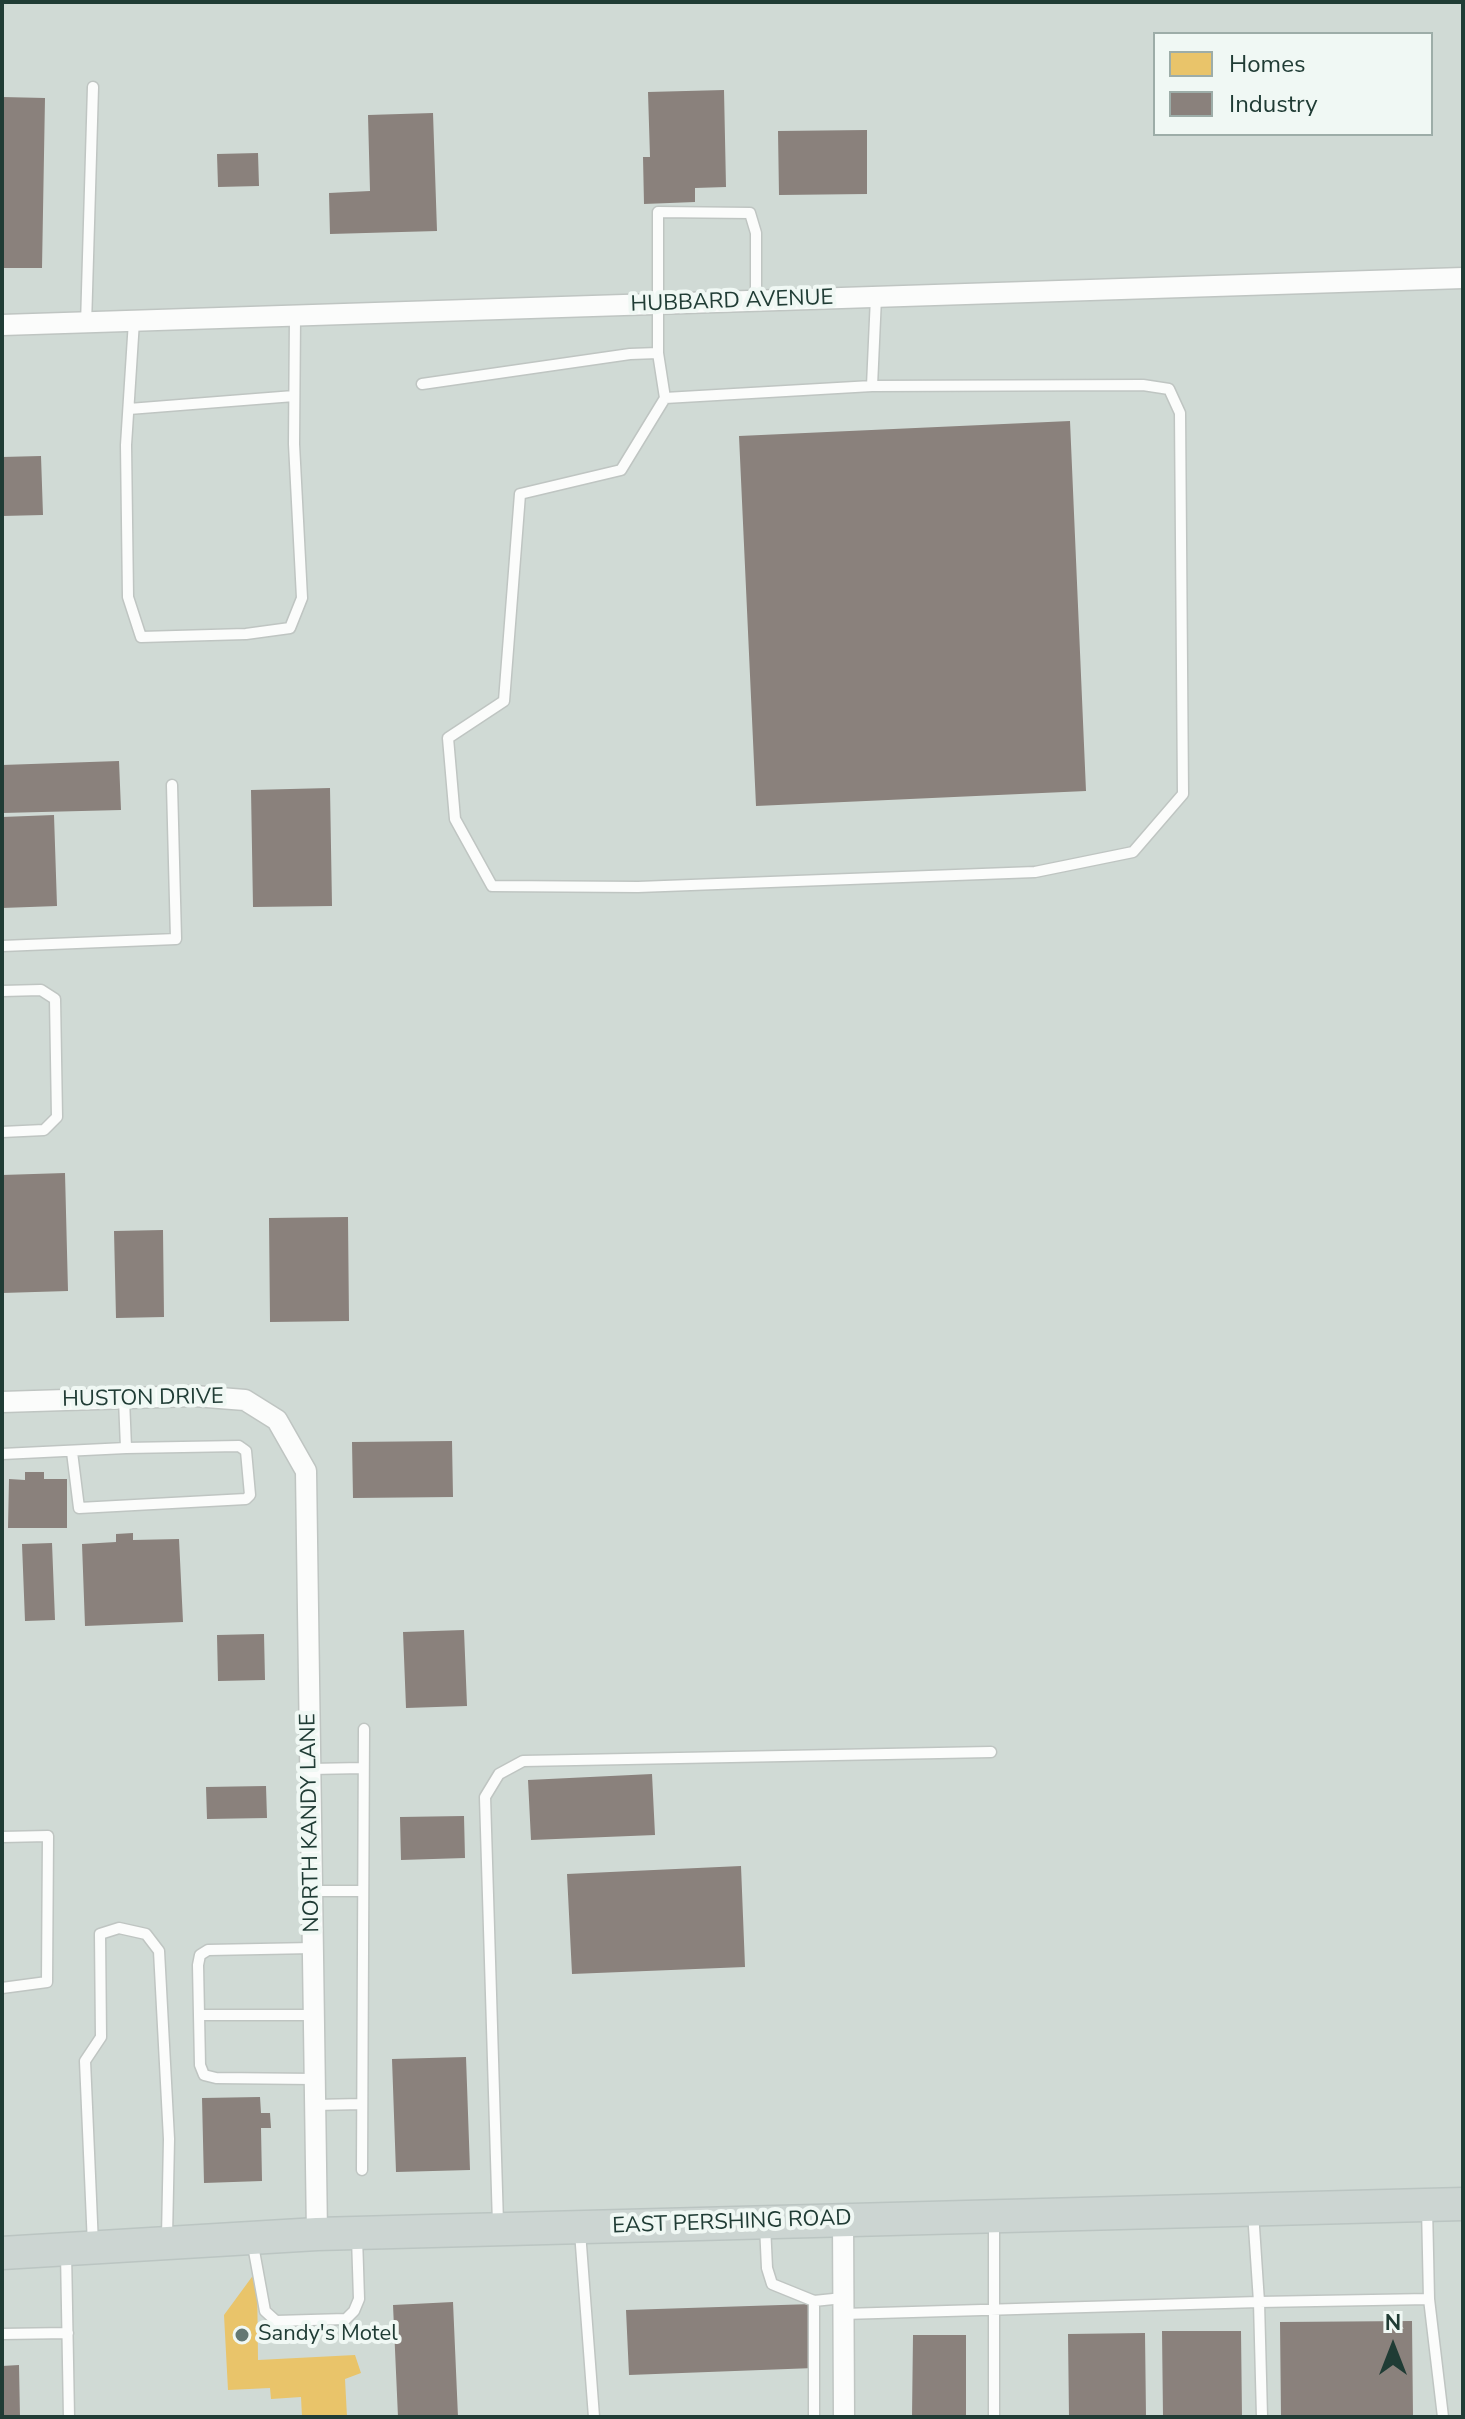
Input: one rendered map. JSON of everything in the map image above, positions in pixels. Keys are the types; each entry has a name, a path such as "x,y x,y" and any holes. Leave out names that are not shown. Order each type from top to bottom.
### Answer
{"main road":[{"name":"EAST PERSHING ROAD","path":"2,2253 317,2234 1463,2204"}],"street":[{"name":"HUBBARD AVENUE","path":"2,325 86,325 1463,278"},
{"name":"HUSTON DRIVE","path":"2,1402 226,1396 245,1400 277,1420"},
{"name":"NORTH KANDY LANE","path":"277,1420 306,1471 317,2234"},
{"path":"843,2220 844,2417"}],"lane":[{"path":"86,325 93,87"},
{"path":"665,398 872,386 1143,385 1169,389 1180,413 1183,794 1133,852 1035,872 638,887 492,886 455,819 448,738 504,701 520,494 621,470 665,398 658,353 658,212 750,213 756,233 756,300"},
{"path":"872,386 876,297"},
{"path":"134,321 126,445 128,597 141,637 246,634 290,628 302,598 294,396 295,318"},
{"path":"422,384 658,353"},
{"path":"129,409 294,396"},
{"path":"2,946 176,939 172,785"},
{"path":"2,991 41,990 55,999 57,1117 44,1130 2,1132"},
{"path":"124,1399 126,1448"},
{"path":"2,1454 239,1446 246,1451 250,1495 246,1499 79,1508 72,1452"},
{"path":"362,2170 364,1729"},
{"path":"499,2229 485,1797 499,1774 523,1761 991,1752"},
{"path":"310,1769 363,1768"},
{"path":"2,1837 48,1836 47,1982 2,1988"},
{"path":"312,1891 363,1891"},
{"path":"69,2417 68,2333 79,2249 85,2061 101,2037 100,1934 119,1928 146,1934 159,1951 169,2139 167,2243"},
{"path":"313,1948 208,1950 200,1955 199,2015 200,2065 204,2075 216,2078 314,2079"},
{"path":"199,2015 313,2015"},
{"path":"315,2105 362,2104"},
{"path":"1427,2205 1429,2299 1443,2417"},
{"path":"1253,2210 1262,2417"},
{"path":"993,2216 994,2417"},
{"path":"765,2222 767,2268 772,2284 814,2301 843,2306 995,2311 1429,2299"},
{"path":"580,2227 594,2417"},
{"path":"251,2238 265,2311 276,2321 346,2319 359,2299 356,2233"},
{"path":"814,2301 814,2417"},
{"path":"2,2334 68,2333"}],"shaded area":[{"path":"2,2 1463,2 1463,2417 2,2417"}],"building: Homes":[{"name":"Sandy's Motel","path":"257,2270 258,2360 355,2355 361,2373 345,2379 347,2417 302,2417 301,2397 271,2399 270,2388 228,2390 224,2315"}],"building: Industry":[{"path":"724,90 726,187 695,188 695,202 644,204 643,157 650,157 648,92"},
{"path":"2,97 45,98 42,268 2,268"},
{"path":"433,113 437,231 330,234 329,193 370,191 368,115"},
{"path":"867,130 867,194 779,195 778,131"},
{"path":"258,153 259,186 218,187 217,154"},
{"path":"1070,421 1086,791 756,806 739,436"},
{"path":"41,456 43,515 2,516 2,457"},
{"path":"119,761 121,810 2,813 2,765"},
{"path":"330,788 332,906 253,907 251,790"},
{"path":"54,815 57,906 2,908 2,817"},
{"path":"65,1173 68,1291 2,1293 2,1175"},
{"path":"348,1217 349,1321 270,1322 269,1218"},
{"path":"163,1230 164,1317 116,1318 114,1231"},
{"path":"452,1441 453,1497 353,1498 352,1442"},
{"path":"25,1472 44,1472 44,1479 67,1479 67,1528 8,1528 9,1479 25,1480"},
{"path":"133,1533 133,1540 179,1539 183,1622 85,1626 82,1544 116,1542 116,1534"},
{"path":"52,1543 55,1620 25,1621 22,1544"},
{"path":"464,1630 467,1706 406,1708 403,1632"},
{"path":"264,1634 265,1680 218,1681 217,1635"},
{"path":"652,1774 655,1835 531,1840 528,1780"},
{"path":"266,1786 267,1818 207,1819 206,1787"},
{"path":"464,1816 465,1858 401,1860 400,1817"},
{"path":"741,1866 745,1967 572,1974 567,1874"},
{"path":"466,2057 470,2170 396,2172 392,2059"},
{"path":"260,2097 261,2113 270,2113 271,2128 261,2128 262,2181 204,2183 202,2098"},
{"path":"453,2302 458,2417 398,2417 393,2305"},
{"path":"812,2304 814,2368 629,2375 626,2310"},
{"path":"1412,2321 1413,2417 1281,2417 1280,2322"},
{"path":"1162,2331 1241,2331 1242,2417 1163,2417"},
{"path":"1145,2333 1146,2417 1069,2417 1068,2334"},
{"path":"913,2335 966,2335 966,2417 912,2417"},
{"path":"19,2365 20,2417 2,2417 2,2366"}],"place":[{"name":"Sandy's Motel","path":"242,2335"}]}
